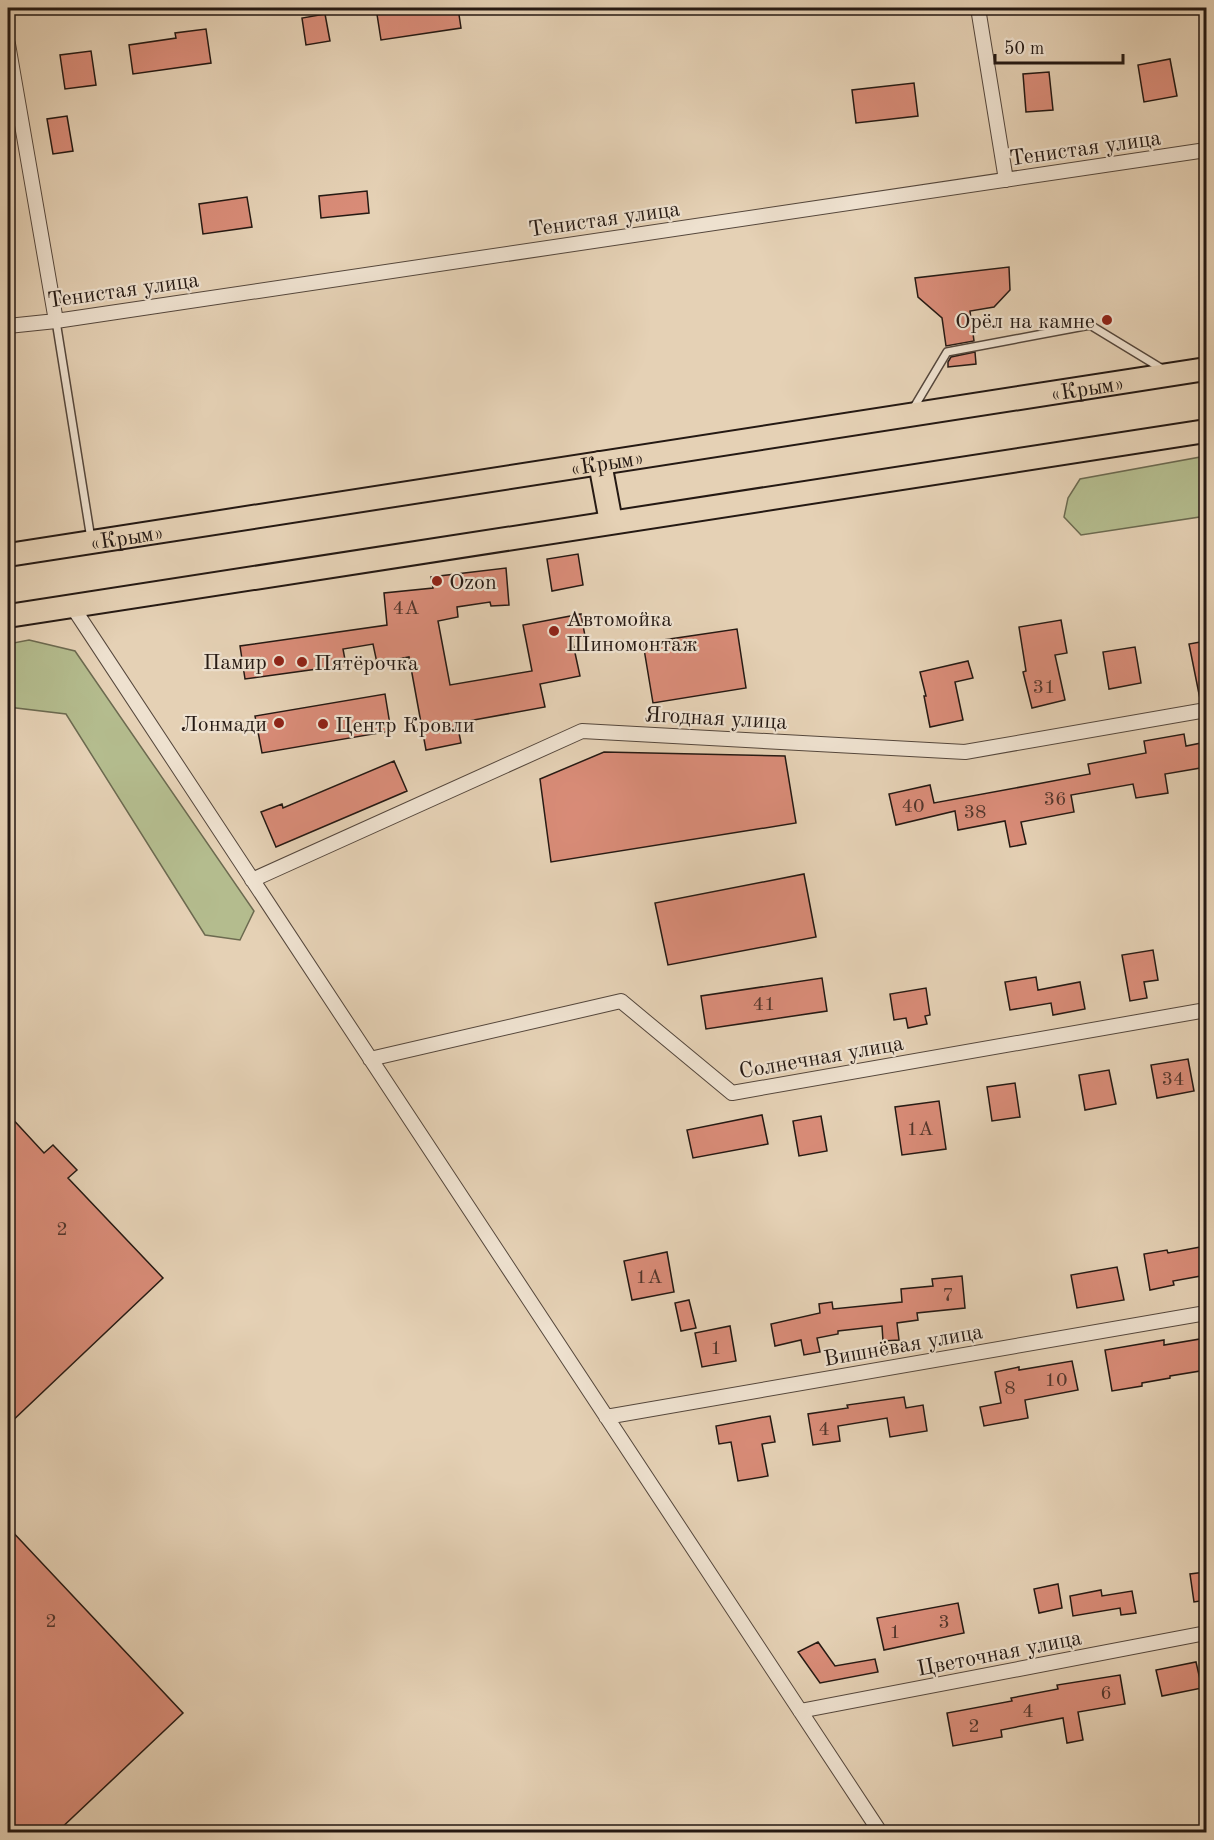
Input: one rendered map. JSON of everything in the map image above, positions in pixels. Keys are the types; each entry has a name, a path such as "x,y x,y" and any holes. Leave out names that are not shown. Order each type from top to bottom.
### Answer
{"main road":[{"name":"«Крым»","path":"8,555 1206,369"},
{"path":"8,616 1206,431"},
{"path":"600,463 611,522"}],"street":[{"path":"978,8 1005,180"},
{"path":"8,44 56,321"},
{"name":"Тенистая улица","path":"8,326 56,321 1206,150"},
{"path":"72,606 880,1833"},
{"name":"Ягодная улица","path":"252,880 582,731 965,752 1206,710"},
{"name":"Солнечная улица","path":"370,1059 621,1001 732,1094 1206,1010"},
{"name":"Вишнёвая улица","path":"606,1417 1206,1313"},
{"name":"Цветочная улица","path":"800,1711 1206,1633"}],"lane":[{"path":"56,321 91,541"},
{"path":"910,414 947,352 1090,325 1171,375"}],"green space":[{"path":"1206,456 1206,516 1081,535 1064,517 1068,498 1080,479"},
{"path":"29,640 75,651 254,911 240,940 205,935 66,714 8,707 8,644"}],"building":[{"path":"376,8 458,8 461,28 381,40"},
{"path":"325,14 330,41 306,45 302,18"},
{"path":"206,29 211,63 133,74 129,45 176,38 175,33"},
{"path":"91,51 96,85 65,89 60,55"},
{"path":"1170,59 1177,96 1144,102 1138,65"},
{"path":"1049,72 1053,110 1026,112 1023,74"},
{"path":"914,83 918,116 856,123 852,90"},
{"path":"67,116 73,151 53,154 47,119"},
{"path":"367,191 369,213 321,218 319,196"},
{"path":"247,197 252,227 203,234 199,204"},
{"path":"1009,267 1010,290 994,307 970,311 974,341 946,346 942,318 918,297 915,278"},
{"path":"975,352 976,364 948,367 951,357"},
{"path":"578,554 583,585 552,591 547,559"},
{"path":"506,568 509,605 491,606 490,602 457,607 458,617 438,621 450,685 532,671 523,625 581,614 585,636 572,639 580,676 540,684 545,707 457,723 461,743 426,750 409,657 377,663 373,644 343,649 346,665 245,679 240,646 387,625 384,593 433,588 431,577"},
{"path":"1061,620 1067,653 1055,655 1065,700 1032,708 1023,672 1026,671 1019,627"},
{"path":"737,629 746,688 653,703 643,643"},
{"path":"1206,641 1206,699 1200,699 1189,644"},
{"path":"1135,647 1141,683 1109,689 1103,652"},
{"path":"968,661 973,678 955,682 963,720 930,727 920,672"},
{"name":"Центр Кровли","path":"385,694 391,731 262,753 255,716"},
{"path":"1184,734 1186,746 1206,742 1206,767 1165,774 1168,793 1136,798 1133,784 1071,795 1074,812 1021,822 1026,844 1010,847 1005,821 958,830 955,811 896,825 889,794 930,785 934,803 1090,774 1088,764 1146,753 1144,741"},
{"path":"604,752 785,756 796,823 551,862 540,779"},
{"path":"394,761 407,791 276,847 261,812 282,804 283,808"},
{"path":"804,874 816,937 668,965 655,903"},
{"path":"1153,950 1158,980 1144,982 1147,998 1130,1001 1122,955"},
{"path":"1036,977 1038,990 1080,982 1085,1009 1053,1015 1051,1003 1010,1010 1005,982"},
{"path":"822,978 827,1011 706,1029 701,996"},
{"path":"926,988 930,1015 925,1016 927,1024 908,1028 906,1018 894,1020 890,994"},
{"path":"1188,1059 1194,1091 1157,1098 1151,1065"},
{"path":"1109,1070 1116,1104 1085,1110 1079,1075"},
{"path":"1015,1083 1020,1117 992,1121 987,1087"},
{"path":"939,1101 946,1149 902,1155 895,1107"},
{"path":"8,1114 44,1153 53,1145 77,1170 68,1178 163,1278 8,1425"},
{"path":"762,1115 768,1144 693,1158 687,1130"},
{"path":"821,1116 827,1151 799,1156 793,1121"},
{"path":"1206,1246 1206,1275 1173,1281 1174,1285 1150,1290 1144,1254 1167,1250 1168,1253"},
{"path":"667,1252 674,1292 632,1300 624,1261"},
{"path":"1117,1267 1124,1300 1077,1308 1071,1275"},
{"path":"962,1276 965,1308 917,1313 918,1320 897,1323 899,1340 883,1341 882,1326 838,1331 838,1334 817,1338 820,1352 804,1355 801,1340 775,1346 771,1324 820,1313 819,1304 832,1302 833,1309 902,1302 901,1289 933,1286 932,1279"},
{"path":"689,1300 696,1328 681,1331 675,1303"},
{"path":"730,1326 736,1361 702,1367 695,1333"},
{"path":"1206,1338 1206,1370 1170,1376 1170,1378 1142,1383 1142,1386 1112,1391 1105,1350 1164,1340 1164,1345"},
{"path":"1072,1361 1078,1390 1025,1400 1028,1418 984,1426 980,1407 1001,1403 995,1372"},
{"path":"904,1397 906,1408 923,1405 927,1431 890,1437 887,1418 838,1426 840,1441 813,1445 808,1414 848,1408 847,1405"},
{"path":"770,1416 775,1442 762,1444 768,1476 738,1481 731,1442 719,1444 716,1426"},
{"path":"8,1527 183,1713 56,1833 8,1833"},
{"path":"1205,1572 1206,1600 1194,1602 1190,1574"},
{"path":"1058,1584 1062,1608 1039,1613 1034,1589"},
{"path":"1101,1590 1102,1596 1132,1591 1136,1613 1121,1615 1120,1608 1073,1616 1070,1596"},
{"path":"958,1603 964,1633 884,1650 877,1618"},
{"path":"818,1642 835,1666 875,1659 878,1672 820,1683 798,1652"},
{"path":"1196,1662 1202,1688 1162,1696 1156,1670"},
{"path":"1120,1675 1125,1704 1078,1712 1083,1740 1067,1743 1063,1718 1001,1730 1002,1737 953,1746 947,1713 1012,1701 1011,1698 1058,1689 1057,1685"}],"place":[{"name":"Орёл на камне","path":"1107,320"},
{"name":"Ozon","path":"437,581"},
{"name":"Автомойка Шиномонтаж","path":"554,631"},
{"name":"Памир","path":"279,661"},
{"name":"Пятёрочка","path":"302,662"},
{"name":"Лонмади","path":"279,723"},
{"name":"Центр Кровли","path":"323,724"}]}
